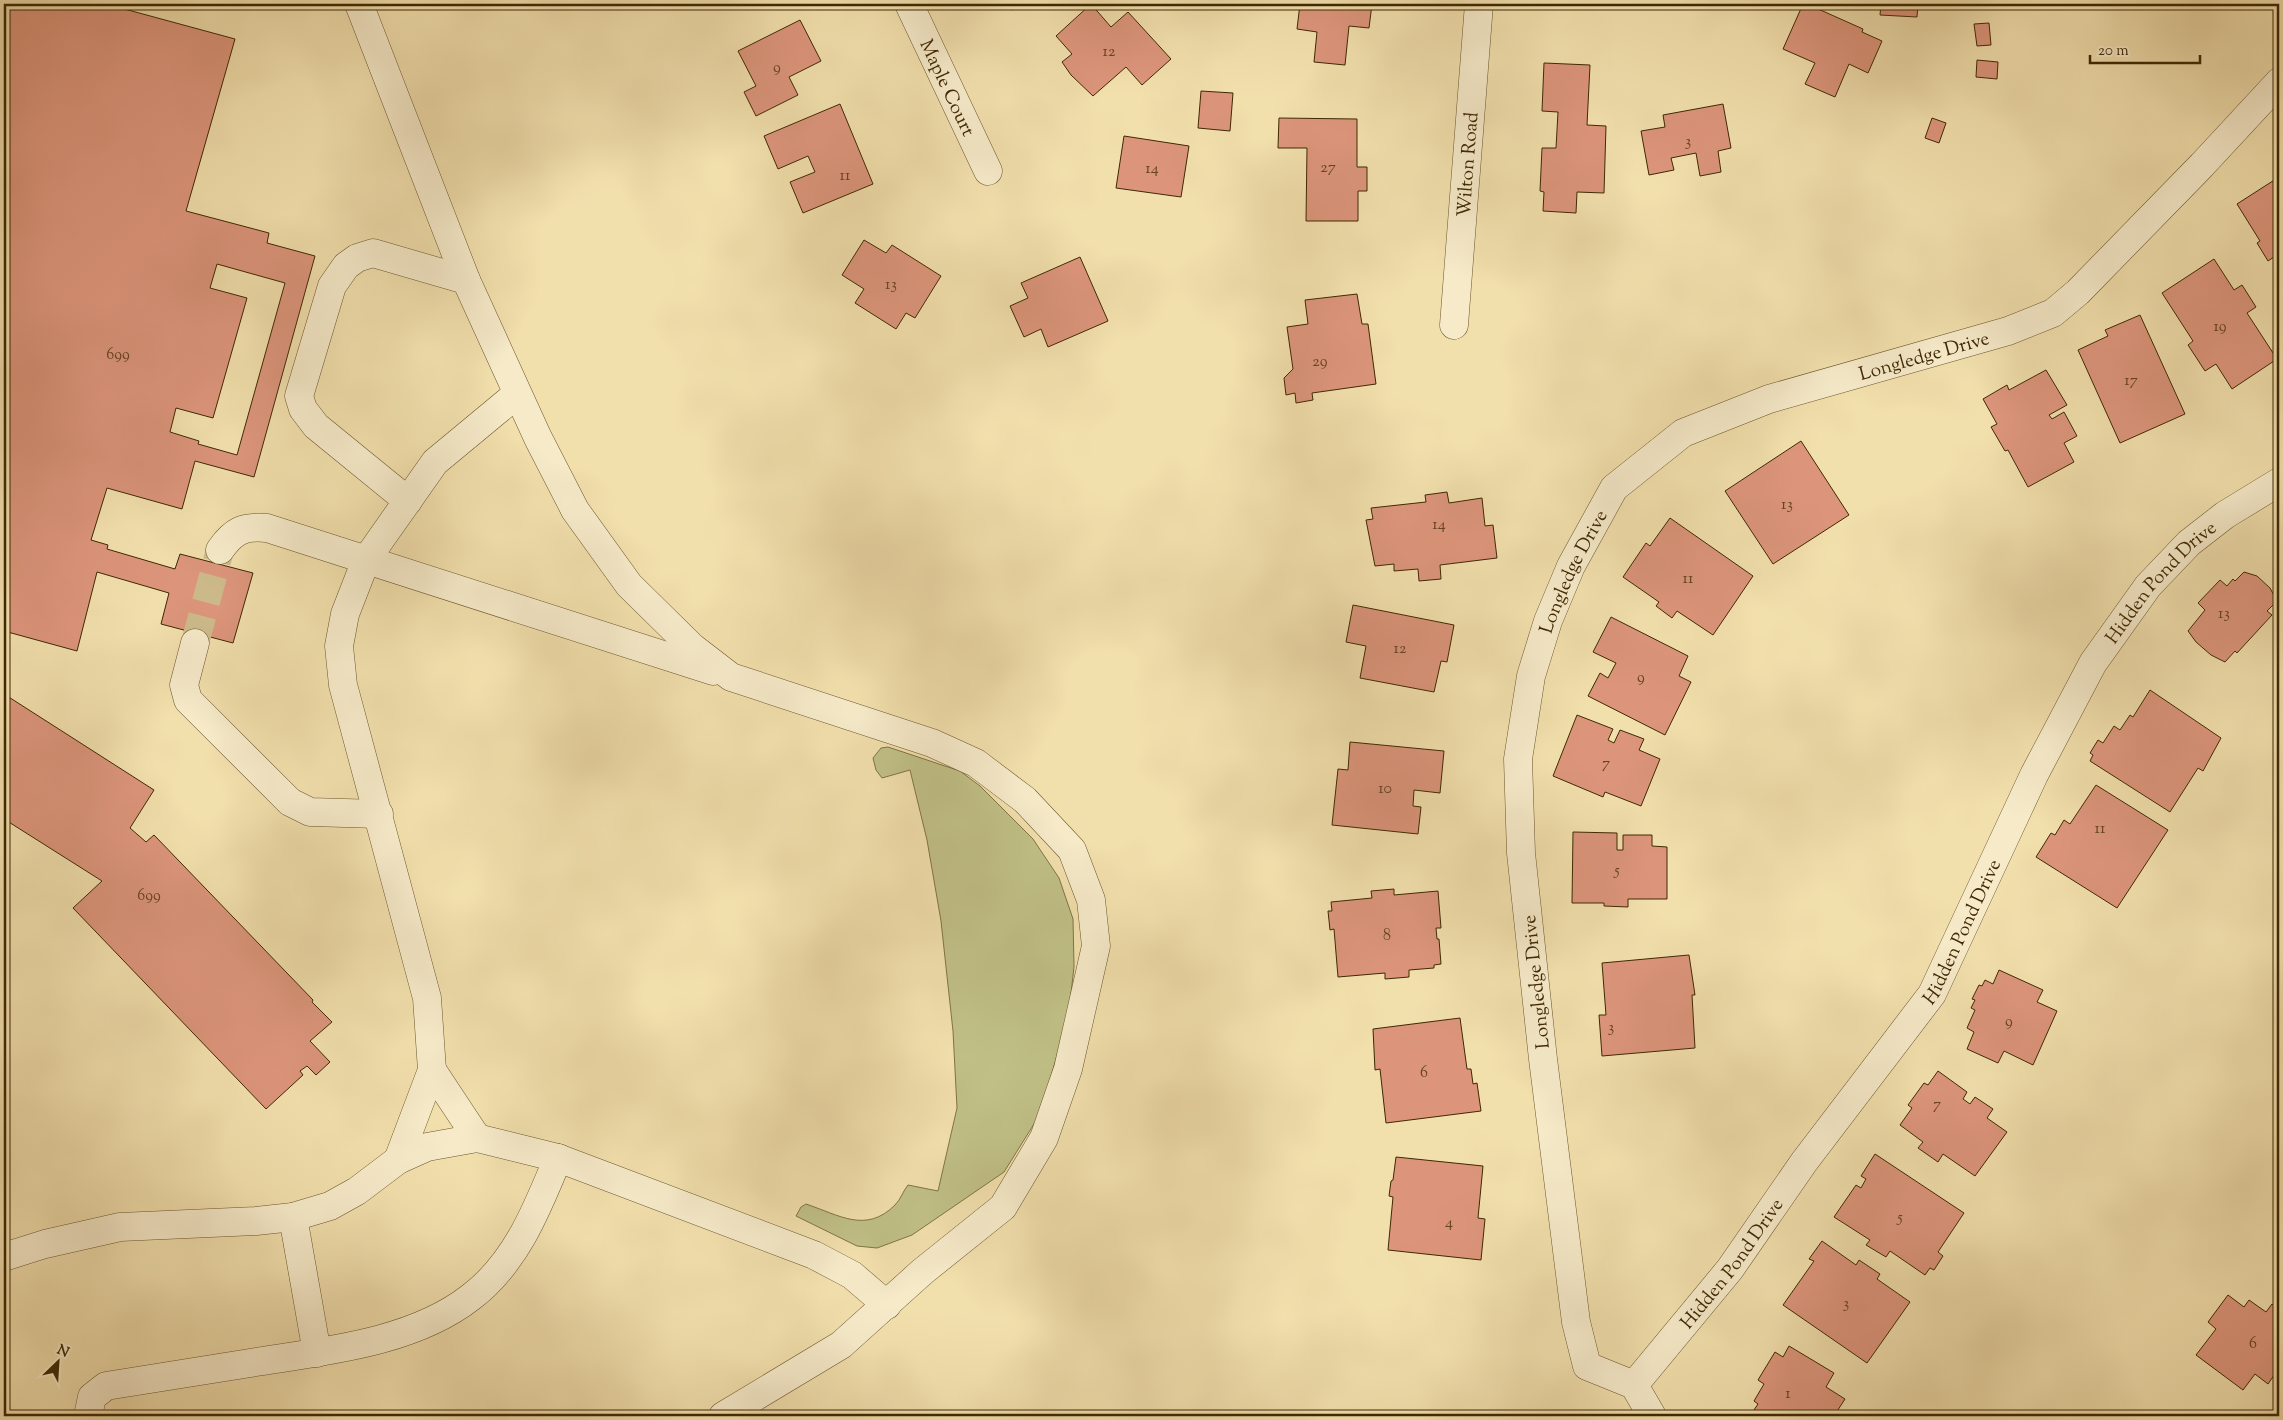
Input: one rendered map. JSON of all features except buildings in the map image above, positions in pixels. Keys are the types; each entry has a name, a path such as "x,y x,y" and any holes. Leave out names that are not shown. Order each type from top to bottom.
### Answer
{"street":[{"name":"Maple Court","path":"909,4 988,170"},
{"name":"Wilton Road","path":"1454,325 1479,4"},
{"path":"356,5 466,280 517,394 575,510 629,585 692,647 731,677"},
{"name":"Longledge Drive","path":"1634,1385 1587,1366 1576,1322 1544,1069 1521,853 1518,759 1530,685 1548,621 1571,566 1614,488 1683,433 1769,399 2008,332 2053,313 2085,285 2202,165 2279,82"},
{"path":"408,501 316,426 303,408 299,396 332,286 346,266 357,258 373,253 466,280"},
{"path":"398,1160 432,1070 428,998 343,685 339,646 345,614 366,560 435,462 517,394"},
{"name":"Hidden Pond Drive","path":"1634,1385 1730,1269 1804,1162 1932,994 2034,775 2093,663 2148,586 2189,543 2225,515 2279,482"},
{"path":"220,550 232,536 250,527 267,528 932,743 976,763 1025,800 1072,850 1091,900 1096,946 1068,1069 1044,1138 1003,1207 922,1272 841,1345 723,1416"},
{"path":"195,643 184,685 188,700 273,787 290,802 310,812 379,814"},
{"path":"432,1070 476,1138"},
{"path":"4,1257 45,1244 120,1227 256,1221 292,1217 330,1206 357,1190 398,1160 427,1147 476,1138 558,1158 814,1255 852,1276 886,1305"},
{"path":"88,1416 92,1396 106,1386 317,1353 381,1339 432,1321 471,1298 500,1269 523,1236 558,1158"},
{"path":"292,1217 317,1353"},
{"path":"1634,1385 1652,1416"}],"green space":[{"path":"888,747 960,771 980,786 1033,839 1059,878 1073,919 1074,967 1068,1019 1039,1116 1004,1172 912,1235 877,1248 857,1246 796,1216 801,1207 806,1204 852,1220 874,1219 895,1205 908,1185 938,1191 957,1108 953,1031 941,921 927,840 910,770 882,778 876,770 873,758 881,748"}],"tunnel":[{"path":"195,643 220,550"}]}
